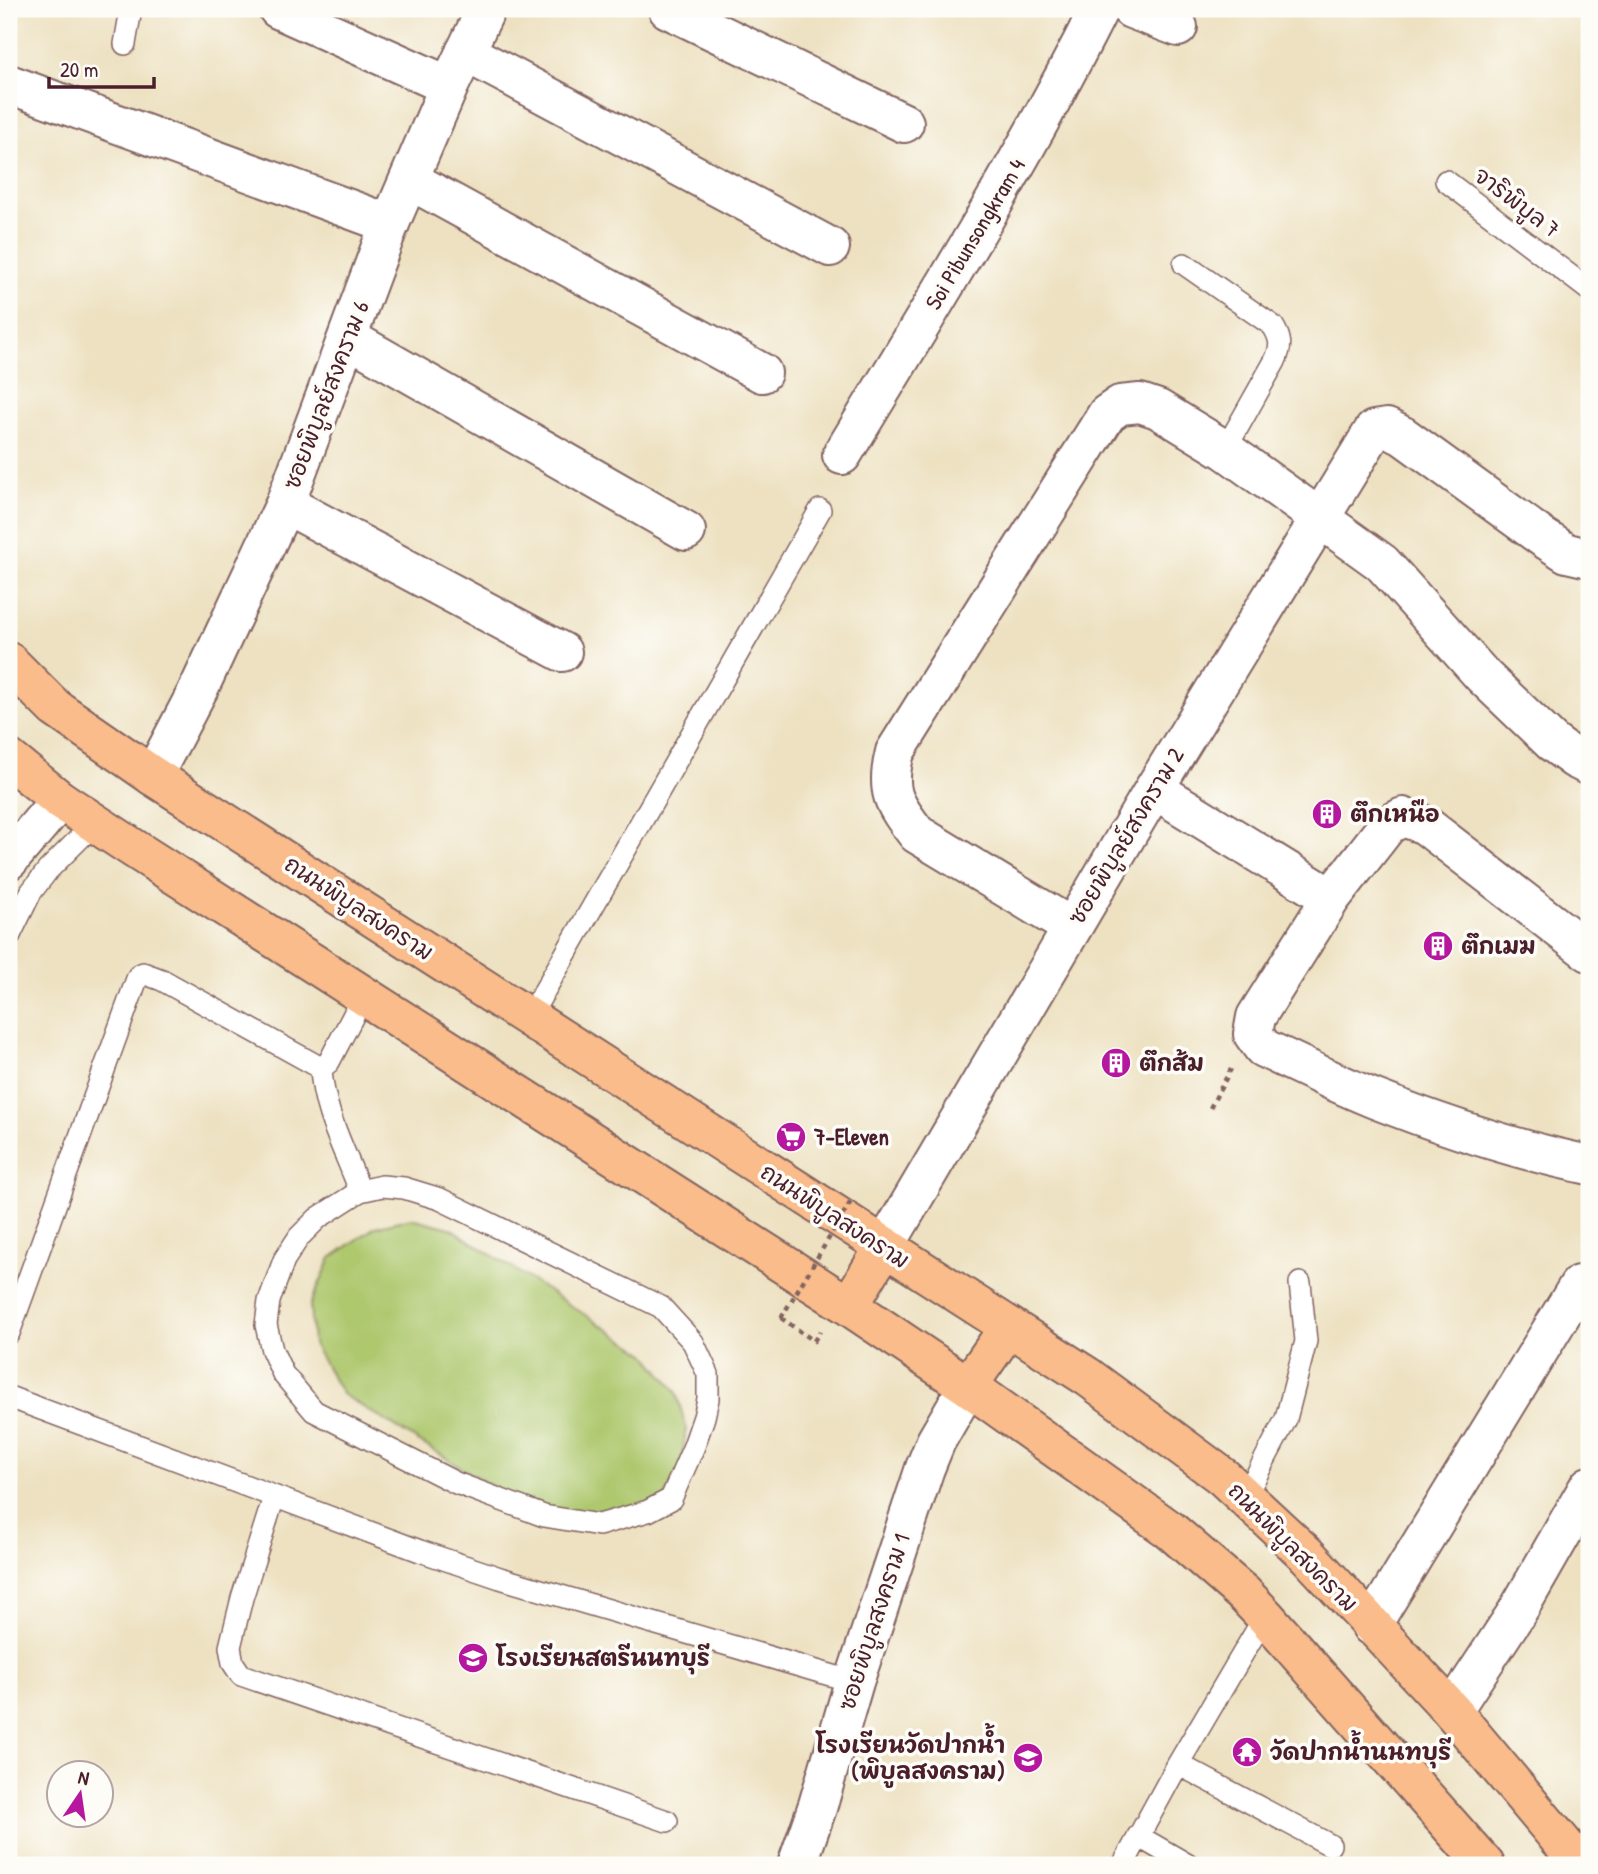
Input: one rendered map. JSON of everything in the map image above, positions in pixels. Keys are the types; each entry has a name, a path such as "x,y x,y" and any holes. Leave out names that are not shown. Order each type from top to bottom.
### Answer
{"main road":[{"name":"ถนนพิบูลสงคราม","path":"9,662 55,708 153,776 1088,1377 1223,1477 1307,1555 1452,1712 1579,1863"},
{"path":"9,760 60,800 95,823 849,1306 968,1386 1170,1530 1244,1594 1265,1616 1485,1865"},
{"path":"849,1306 885,1245"},
{"path":"968,1386 1009,1327"}],"street":[{"name":"ซอยพิบูลย์สงคราม 6","path":"153,776 199,688 285,504 390,224 449,86 486,9"},
{"path":"668,9 904,123"},
{"name":"Soi Pibunsongkram 4","path":"842,454 993,205 1099,9"},
{"path":"1131,9 1178,27"},
{"path":"291,12 449,86"},
{"path":"465,52 830,247"},
{"path":"9,84 390,224"},
{"path":"410,180 762,373"},
{"path":"348,338 686,530"},
{"path":"1071,927 917,834 901,813 892,793 890,775 895,752 1107,414 1121,405 1140,403 1158,409 1225,450 1382,563 1483,676 1552,742 1589,766"},
{"name":"ซอยพิบูลย์สงคราม 2","path":"885,1245 1071,927 1374,430 1387,428 1403,436 1542,537 1567,552 1589,558"},
{"path":"285,504 562,652"},
{"path":"1154,789 1331,898"},
{"path":"9,860 60,800"},
{"path":"1589,952 1425,825 1403,817 1388,825 1331,898 1256,1017 1253,1034 1263,1048 1387,1103 1545,1156 1589,1165"},
{"path":"1371,1626 1580,1284"},
{"name":"ซอยพิบูลสงคราม 1","path":"797,1865 925,1468 936,1441 968,1386"},
{"path":"1452,1712 1517,1612 1589,1486"}],"lane":[{"path":"125,44 131,9"},
{"name":"จาริพิบูล 7","path":"1446,181 1589,290"},
{"path":"1184,264 1273,326 1280,337 1281,348 1276,361 1225,450"},
{"path":"530,1016 820,510"},
{"path":"9,936 31,892 48,870 95,823"},
{"path":"9,1332 133,986 142,972 162,980 321,1068"},
{"path":"321,1068 329,1062 363,997"},
{"path":"321,1068 322,1091 327,1110 360,1191"},
{"path":"382,1186 404,1188 440,1199 661,1307 692,1342 708,1374 709,1399 694,1446 671,1499 648,1511 599,1525 544,1516 456,1483 314,1411 283,1374 272,1350 266,1325 269,1301 284,1260 299,1237 318,1218 360,1191 382,1186"},
{"path":"1245,1497 1286,1419 1306,1341 1300,1283"},
{"path":"9,1396 420,1551 488,1574 854,1682"},
{"path":"274,1497 230,1647 233,1662 241,1675 667,1821"},
{"path":"1123,1865 1178,1764 1265,1616"},
{"path":"1178,1764 1330,1845"},
{"path":"1138,1836 1188,1865"}],"path":[{"path":"814,1340 781,1318 853,1198"}],"green space":[{"path":"411,1218 450,1228 646,1354 676,1391 686,1428 681,1465 662,1504 637,1515 548,1521 342,1394 313,1344 310,1305 331,1258 375,1227"}],"place":[{"name":"ตึกเหนือ","path":"1327,814"},
{"name":"ตึกเมฆ","path":"1438,946"},
{"name":"ตึกส้ม","path":"1116,1063"},
{"name":"7-Eleven","path":"791,1137"},
{"name":"โรงเรียนสตรีนนทบุรี","path":"473,1658"},
{"name":"วัดปากน้ำนนทบุรี","path":"1247,1752"},
{"name":"โรงเรียนวัดปากน้ำ (พิบูลสงคราม)","path":"1028,1758"}]}
